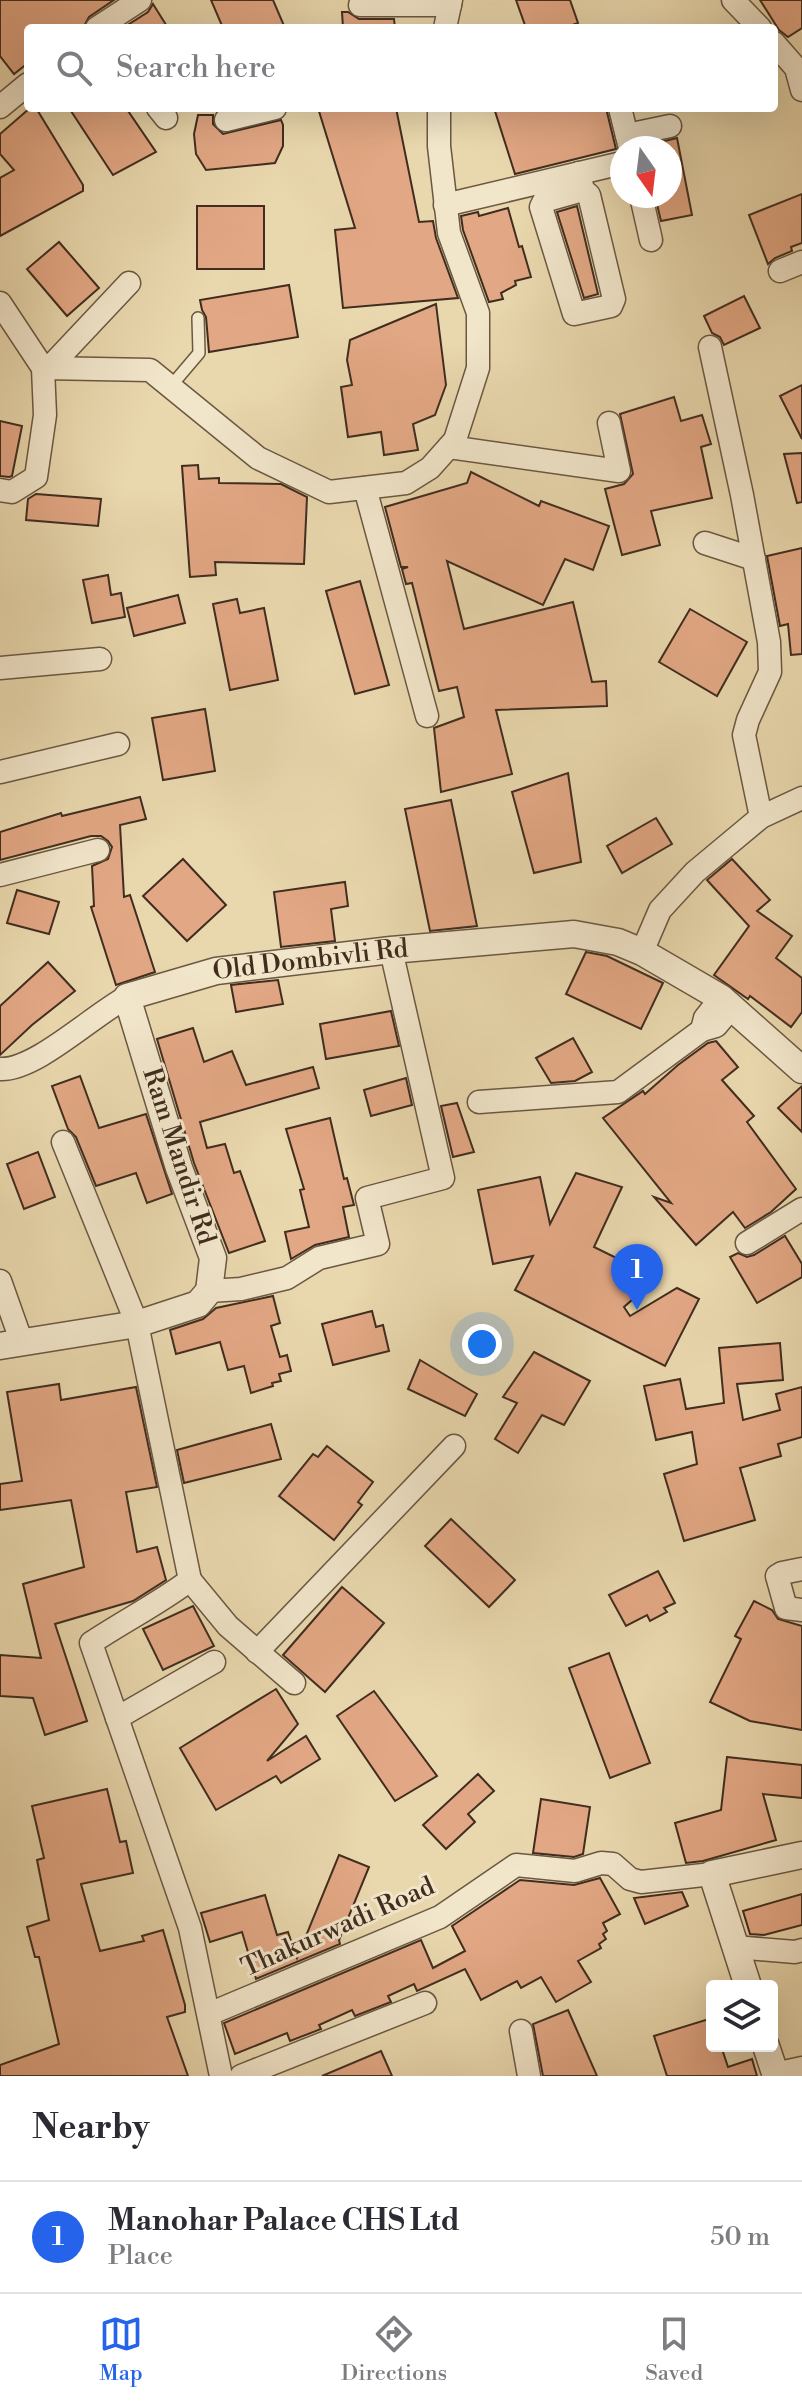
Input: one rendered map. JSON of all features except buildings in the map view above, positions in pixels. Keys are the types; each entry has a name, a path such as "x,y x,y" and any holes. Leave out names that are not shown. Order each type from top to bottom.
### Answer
{"street":[{"path":"103,24 140,0"},
{"path":"733,0 756,24"},
{"path":"360,5 450,2 446,24"},
{"path":"778,48 796,68 802,90"},
{"path":"0,107 24,87"},
{"path":"226,120 259,112"},
{"path":"46,368 150,370 258,458 329,492 406,483 430,468 455,440 478,368 478,313 449,233 439,146 439,112"},
{"path":"621,112 627,136"},
{"path":"644,136 670,126"},
{"path":"581,182 589,195 614,299 611,306 574,314 541,207 544,201 581,182 610,169"},
{"path":"445,205 581,182"},
{"path":"644,208 651,240"},
{"path":"780,271 802,262"},
{"path":"46,368 129,283"},
{"path":"0,303 46,368 45,415 36,477 12,492 0,490"},
{"path":"710,347 769,642 770,672 744,735 761,817"},
{"path":"449,447 619,471 609,423"},
{"path":"365,488 427,716"},
{"path":"705,543 754,559"},
{"path":"0,668 100,659"},
{"path":"0,772 118,744"},
{"path":"642,952 660,910 695,872 761,817 802,798"},
{"path":"0,875 98,850"},
{"name":"Old Dombivli Rd","path":"0,1069 11,1070 29,1063 105,1008 127,997 216,971 391,950 574,934 618,942 642,952 726,1003 802,1070"},
{"path":"0,1281 11,1344 137,1324 198,1304 209,1291 241,1289 287,1278 319,1258 378,1244 367,1198 443,1178 391,950"},
{"name":"Ram Mandir Rd","path":"127,997 179,1168 213,1258 209,1291"},
{"path":"479,1102 618,1092 702,1030 705,1018 726,1003"},
{"path":"63,1142 137,1324 190,1580 228,1626 294,1683"},
{"path":"747,1243 802,1209"},
{"path":"257,1652 454,1446"},
{"path":"802,1569 777,1576 786,1608 802,1610"},
{"path":"190,1580 160,1603 121,1622 91,1643 190,1928 221,2076"},
{"path":"117,1718 214,1662"},
{"path":"746,1980 712,1874 802,1855"},
{"name":"Thakurwadi Road","path":"209,2014 440,1917 516,1865 575,1871 601,1863 613,1864 630,1879 641,1882 712,1874"},
{"path":"735,1947 802,1950"},
{"path":"241,2076 425,2003"},
{"path":"521,2031 529,2076"},
{"path":"768,2052 775,2075 802,2068"}],"lane":[{"path":"171,386 199,353 198,318"}],"place":[{"name":"Manohar Palace CHS Ltd","path":"637,1310"}]}
